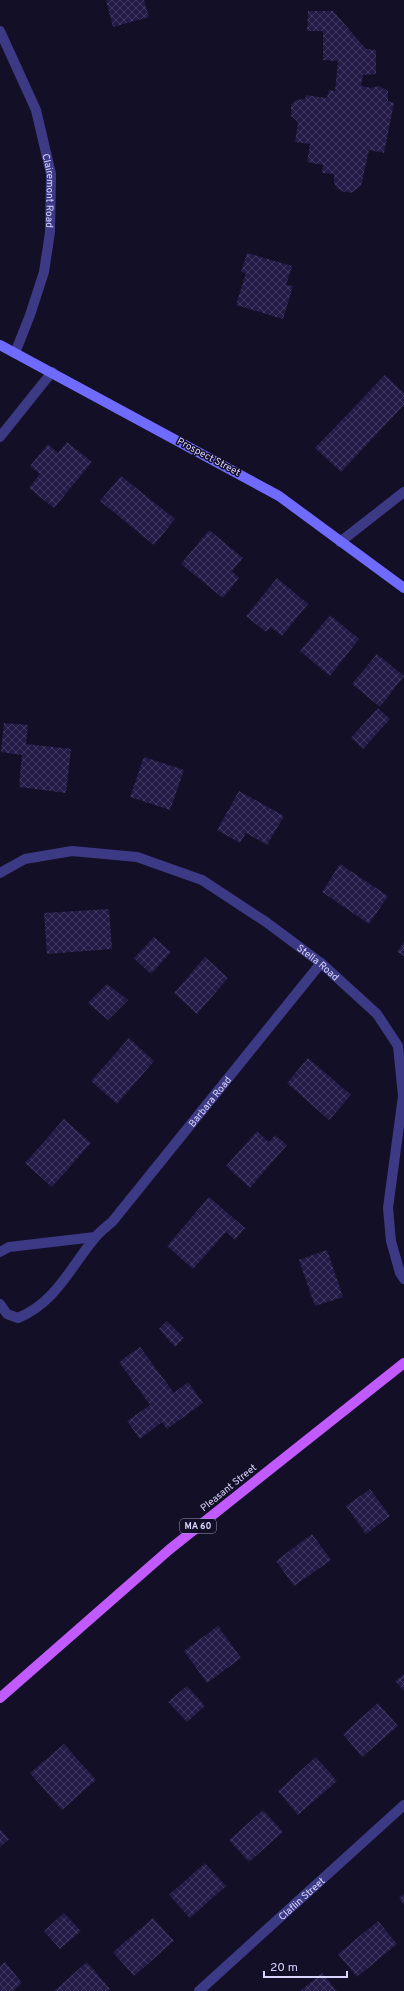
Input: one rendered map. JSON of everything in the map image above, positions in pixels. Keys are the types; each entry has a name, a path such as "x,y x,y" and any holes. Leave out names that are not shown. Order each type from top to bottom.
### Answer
{"main road":[{"name":"Pleasant Street","path":"0,1698 170,1549 404,1363"}],"street":[{"name":"Clairemont Road","path":"0,31 36,110 51,174 50,232 44,272 30,315 15,353"},
{"name":"Prospect Street","path":"0,345 253,481 304,513 340,542 404,588"},
{"path":"0,437 52,372"},
{"path":"340,542 404,492"},
{"name":"Stella Road","path":"0,873 25,859 72,850 137,856 202,880 266,922 321,963 377,1014 398,1046 403,1096 388,1208 391,1241 400,1273 404,1279"},
{"name":"Barbara Road","path":"0,1304 7,1314 18,1318 34,1312 53,1294 95,1237 112,1222 321,963"},
{"path":"0,1252 9,1247 95,1237"},
{"name":"Claflin Street","path":"199,1991 404,1805"}],"building":[{"path":"106,0 144,0 149,17 113,27"},
{"path":"308,11 333,11 366,49 376,50 376,74 363,75 361,86 371,88 379,86 388,91 388,101 394,103 384,153 369,150 361,186 351,193 341,191 336,187 334,182 334,174 322,173 323,165 307,162 310,144 295,142 298,122 291,116 291,105 296,100 305,99 306,95 327,98 329,90 335,91 338,61 323,60 323,31 307,31"},
{"path":"247,253 292,266 286,285 293,286 283,319 236,305 246,273 241,272"},
{"path":"385,375 404,393 404,405 341,472 315,448"},
{"path":"67,442 92,462 54,508 29,488 40,474 30,466 48,444 58,453"},
{"path":"121,476 175,519 154,545 100,501"},
{"path":"209,530 243,558 232,571 239,578 223,598 181,564"},
{"path":"277,578 308,604 282,636 271,627 266,632 246,616"},
{"path":"330,615 359,639 330,676 300,651"},
{"path":"377,654 404,676 380,707 352,684"},
{"path":"378,708 390,719 363,749 351,738"},
{"path":"4,723 28,725 26,744 71,749 66,793 19,787 22,755 1,752"},
{"path":"144,757 184,770 170,810 130,797"},
{"path":"239,791 284,816 267,845 246,833 240,843 217,830"},
{"path":"340,864 388,896 369,924 322,892"},
{"path":"109,909 112,949 47,954 44,913"},
{"path":"154,937 171,952 151,974 134,958"},
{"path":"404,942 404,956 397,952"},
{"path":"205,957 228,978 197,1014 174,993"},
{"path":"107,984 128,1000 108,1020 88,1003"},
{"path":"129,1038 154,1061 117,1104 91,1081"},
{"path":"308,1058 351,1095 329,1120 287,1083"},
{"path":"64,1119 91,1143 52,1187 25,1163"},
{"path":"257,1131 269,1142 275,1135 287,1145 250,1188 226,1166"},
{"path":"209,1197 245,1228 235,1240 226,1232 193,1269 167,1246"},
{"path":"327,1250 343,1297 315,1306 299,1260"},
{"path":"167,1321 184,1338 175,1347 159,1329"},
{"path":"140,1347 174,1393 188,1382 203,1403 167,1429 162,1422 140,1439 127,1421 150,1405 119,1362"},
{"path":"370,1489 390,1516 366,1534 346,1506"},
{"path":"312,1534 331,1560 294,1586 276,1561"},
{"path":"218,1626 241,1658 207,1683 184,1651"},
{"path":"404,1674 404,1691 395,1681"},
{"path":"187,1686 205,1706 187,1722 168,1702"},
{"path":"378,1703 398,1726 362,1757 343,1734"},
{"path":"64,1744 96,1780 62,1810 30,1773"},
{"path":"316,1757 337,1781 298,1815 278,1791"},
{"path":"263,1810 283,1832 249,1862 229,1840"},
{"path":"0,1829 9,1839 0,1847"},
{"path":"205,1863 226,1886 190,1918 169,1895"},
{"path":"404,1894 404,1905 399,1898"},
{"path":"64,1913 81,1931 60,1949 44,1931"},
{"path":"153,1918 174,1941 134,1976 113,1952"},
{"path":"378,1921 397,1944 357,1977 338,1954"},
{"path":"5,1962 22,1983 13,1991 0,1991 0,1966"},
{"path":"87,1962 110,1989 108,1991 54,1991"},
{"path":"322,1973 337,1991 300,1991"}]}
